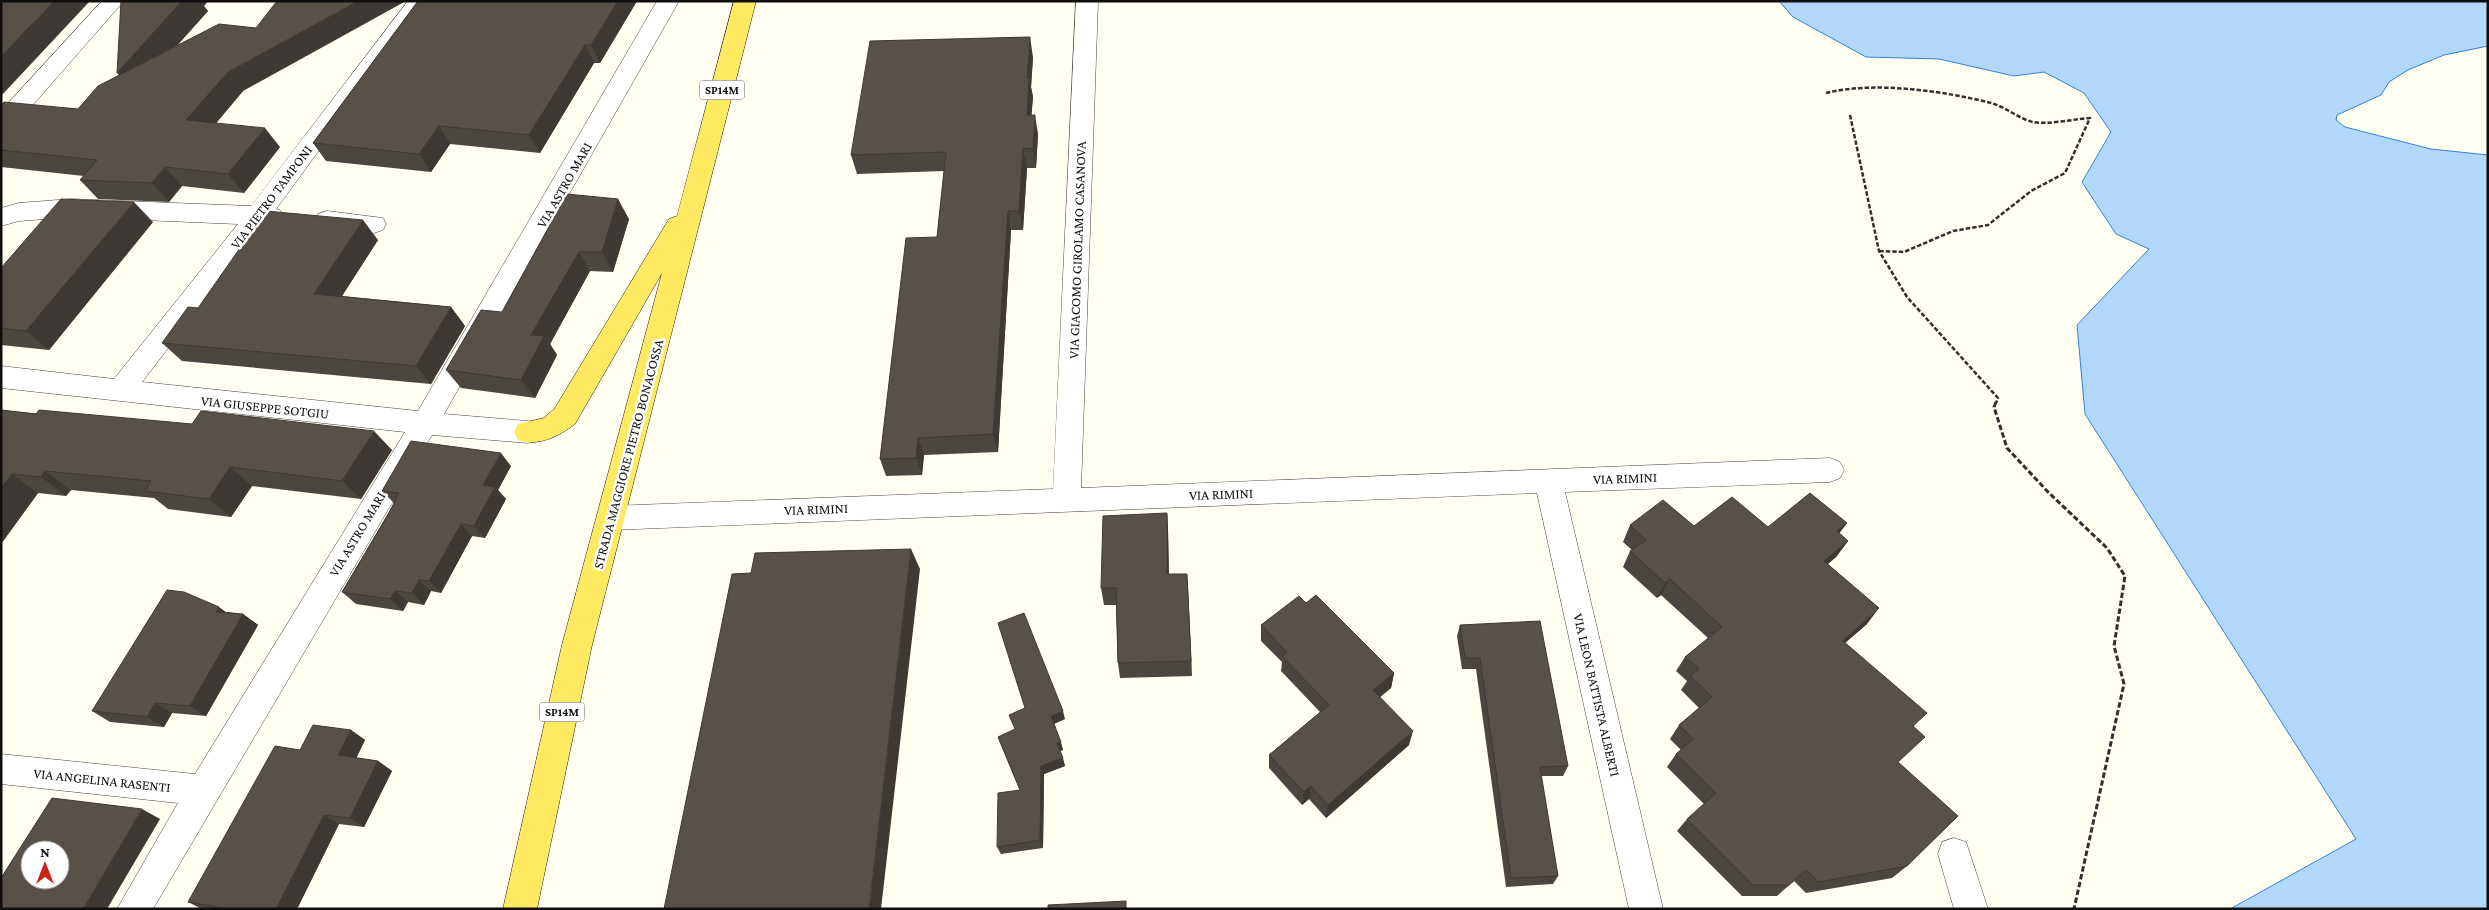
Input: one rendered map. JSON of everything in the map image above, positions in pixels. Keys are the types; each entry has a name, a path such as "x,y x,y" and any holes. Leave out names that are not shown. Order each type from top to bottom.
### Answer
{"main road":[{"name":"STRADA MAGGIORE PIETRO BONACOSSA","path":"520,909 577,645 612,518 745,1"},
{"path":"528,432 552,427 565,416 694,198"}],"street":[{"path":"1,126 114,1"},
{"name":"VIA PIETRO TAMPONI","path":"120,391 258,215 419,1"},
{"name":"VIA ASTRO MARI","path":"134,909 202,790 424,424 583,154 668,1"},
{"name":"VIA GIACOMO GIROLAMO CASANOVA","path":"1067,500 1087,1"},
{"path":"1,216 19,212 71,208 258,215 374,224"},
{"name":"VIA GIUSEPPE SOTGIU","path":"1,377 424,424 528,432"},
{"name":"VIA RIMINI","path":"612,518 1830,470"},
{"name":"VIA LEON BATTISTA ALBERTI","path":"1548,481 1646,909"},
{"name":"VIA ANGELINA RASENTI","path":"1,768 202,790"},
{"path":"1954,854 1970,909"}],"path":[{"path":"1826,93 1846,88 1919,90 1956,95 1994,104 2033,122 2090,118 2065,172 2031,192 1988,225 1953,231 1904,252 1879,252"},
{"path":"1850,115 1879,252 1907,297 1998,398 1994,407 2007,448 2049,493 2107,548 2125,576 2114,646 2124,684 2074,909"}],"water":[{"path":"1779,1 2488,1 2488,46 2444,55 2408,70 2389,82 2381,95 2337,115 2336,120 2345,127 2431,149 2488,155 2488,909 2230,909 2356,839 2085,414 2077,325 2149,249 2116,234 2082,182 2111,132 2084,93 2044,72 2014,76 1939,59 1866,57 1793,17"}],"building":[{"path":"1,1 54,1 1,56"},
{"path":"121,1 182,1 117,73"},
{"path":"277,1 358,1 228,72 186,120 265,128 228,174 165,167 152,183 80,180 97,160 1,150 1,105 4,102 78,109 98,86 219,24 256,28"},
{"path":"418,1 618,1 591,45 585,45 529,135 439,126 419,154 313,143"},
{"path":"1030,37 1027,115 1035,115 1033,148 1023,149 1019,211 1008,211 993,434 918,438 916,458 880,459 906,238 937,237 946,152 851,155 870,41"},
{"path":"567,194 618,199 602,252 579,252 531,335 544,336 521,380 446,370 481,310 502,312"},
{"path":"61,199 134,202 26,331 1,328 1,268"},
{"path":"266,211 363,220 314,294 451,307 416,366 162,343 188,307 198,308"},
{"path":"1,410 36,414 39,410 192,424 201,411 374,431 342,481 230,467 209,499 145,491 151,481 45,471 41,477 12,474 1,488"},
{"path":"411,441 501,453 483,485 495,487 474,526 461,524 429,581 419,580 412,593 395,591 390,599 342,592 399,493 382,491"},
{"path":"1810,493 1847,523 1837,531 1848,541 1824,561 1879,608 1843,641 1927,713 1913,726 1925,737 1898,762 1958,816 1907,866 1819,882 1806,870 1789,885 1753,885 1687,819 1716,793 1676,754 1693,739 1679,725 1712,697 1690,676 1699,669 1685,657 1722,627 1670,579 1665,583 1630,551 1646,540 1630,525 1663,500 1694,526 1732,497 1768,527"},
{"path":"1167,513 1167,574 1187,574 1191,661 1118,663 1116,588 1101,588 1103,516"},
{"path":"911,549 869,909 664,909 732,574 751,573 755,553"},
{"path":"167,590 184,592 219,607 216,612 243,614 190,706 155,703 147,717 92,711"},
{"path":"1316,595 1394,673 1373,690 1413,731 1328,805 1311,786 1304,792 1269,755 1329,705 1282,656 1287,652 1261,625 1299,596 1306,603"},
{"path":"1024,613 1063,711 1051,716 1061,742 1057,743 1063,758 1041,766 1040,840 997,847 998,793 1020,790 998,737 1015,729 1009,715 1025,708 998,623"},
{"path":"1540,621 1568,766 1540,767 1558,876 1511,878 1480,658 1465,658 1460,625"},
{"path":"313,725 351,730 338,755 378,761 350,818 324,815 276,909 228,909 188,902 275,746 300,750"},
{"path":"52,798 142,809 83,909 1,909 1,878 20,848 20,890 70,890 70,840 25,840"},
{"path":"1126,901 1126,909 1048,909 1048,905"}]}
